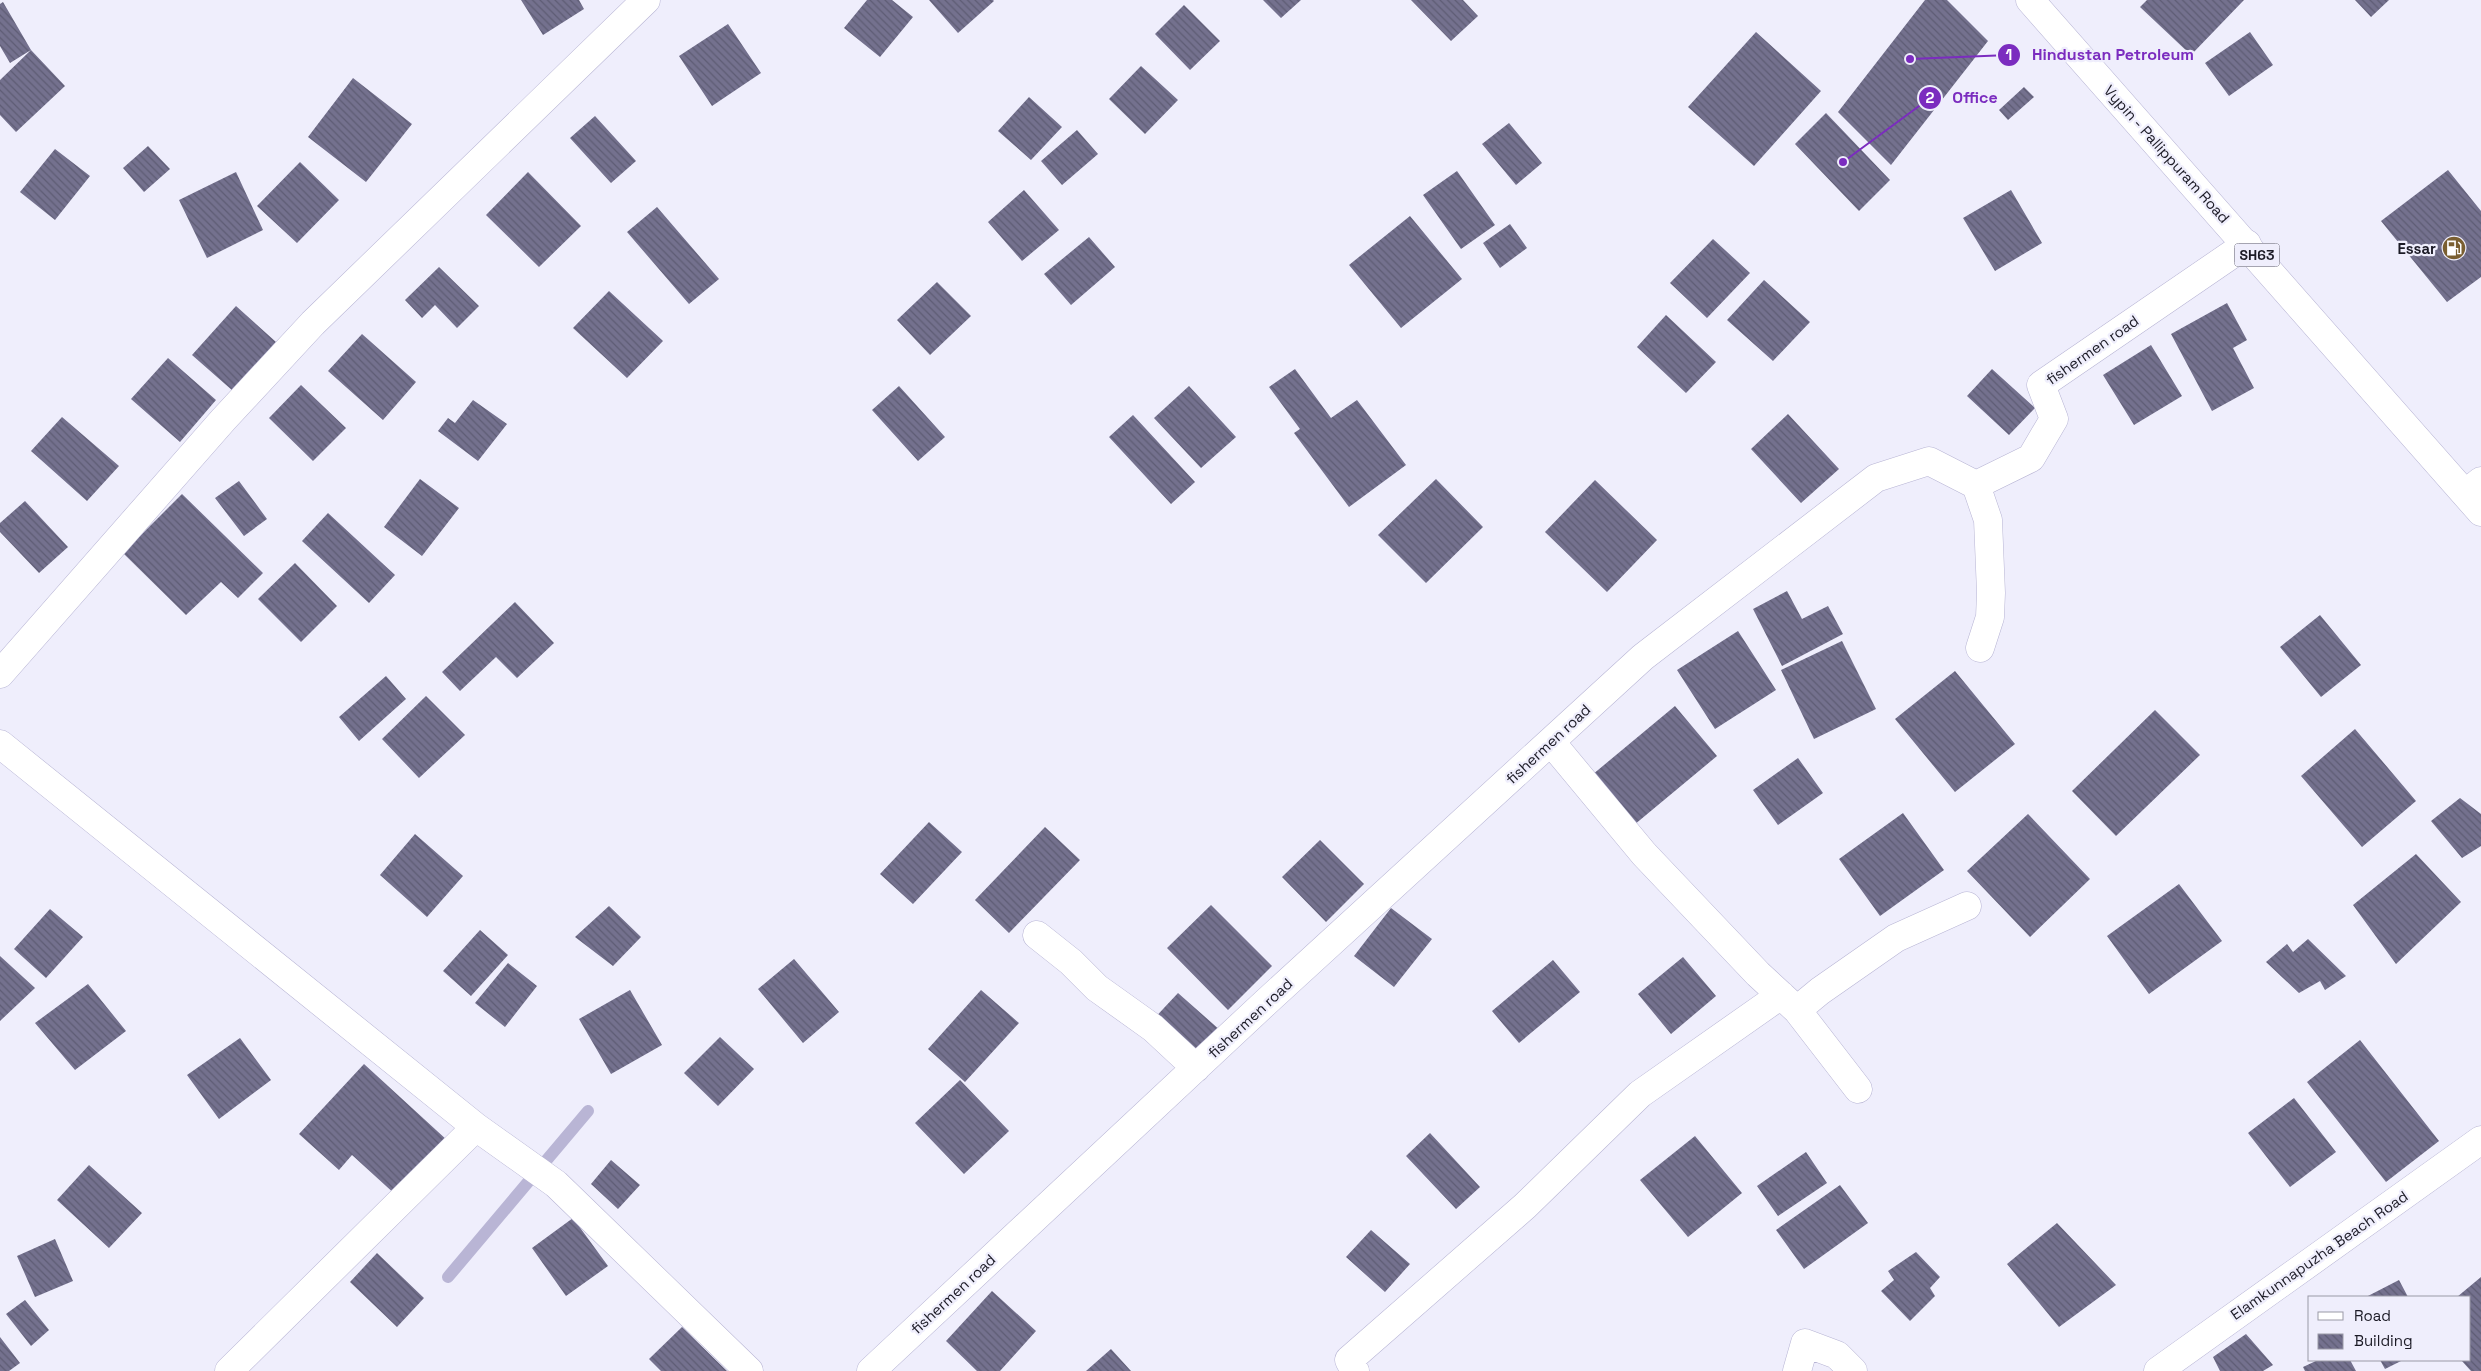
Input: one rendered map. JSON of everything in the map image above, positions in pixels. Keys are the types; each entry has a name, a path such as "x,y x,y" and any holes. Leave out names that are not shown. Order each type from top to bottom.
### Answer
{"street":[{"path":"0,674 223,420 313,323 646,0"},
{"name":"Vypin - Pallippuram Road","path":"2030,0 2247,244 2476,495"},
{"name":"fishermen road","path":"871,1371 1196,1068 1643,657 1876,478 1929,461 1976,486 2031,458 2054,418 2041,385 2247,244"},
{"path":"1976,486 1988,520 1991,593 1990,617 1980,648"},
{"path":"1551,742 1644,854 1789,1002 1858,1089"},
{"path":"0,744 476,1127 556,1184 749,1371"},
{"path":"1355,1371 1349,1360 1525,1206 1640,1094 1789,1002 1820,991 1896,938 1967,906"},
{"path":"1037,936 1071,962 1097,988 1152,1028 1196,1068"},
{"path":"229,1371 476,1127"},
{"name":"Elamkunnapuzha Beach Road","path":"2158,1371 2481,1140"},
{"path":"1797,1371 1805,1343 1837,1355 1853,1371"}],"building":[{"path":"521,0 579,0 584,9 543,35"},
{"path":"867,0 892,0 913,17 880,57 844,28"},
{"path":"929,0 993,0 994,1 958,33"},
{"path":"1263,0 1301,0 1281,18"},
{"path":"1411,0 1463,0 1478,16 1451,41"},
{"path":"1925,0 1947,0 1988,41 1891,165 1838,112"},
{"path":"2147,0 2244,0 2191,55 2140,7"},
{"path":"2355,0 2389,0 2371,17"},
{"path":"3,2 31,50 10,63 0,46 0,4"},
{"path":"1184,5 1220,41 1190,70 1155,34"},
{"path":"728,24 761,73 712,106 679,56"},
{"path":"1756,32 1821,91 1754,166 1688,107"},
{"path":"2250,32 2273,65 2229,96 2205,63"},
{"path":"31,50 65,86 16,132 0,115 0,80"},
{"path":"1141,66 1178,100 1145,134 1109,99"},
{"path":"353,78 412,124 366,182 308,137"},
{"path":"2024,87 2034,97 2008,120 1999,110"},
{"path":"1029,97 1062,127 1031,160 998,131"},
{"path":"1826,113 1890,180 1859,211 1795,144"},
{"path":"595,116 636,161 611,183 570,138"},
{"path":"1509,123 1542,163 1516,185 1482,144"},
{"path":"1077,130 1098,154 1062,185 1041,161"},
{"path":"148,146 170,169 144,192 123,168"},
{"path":"55,149 90,176 55,220 20,192"},
{"path":"300,162 339,200 297,243 257,206"},
{"path":"2448,170 2481,211 2481,277 2447,302 2381,221"},
{"path":"1457,171 1495,225 1461,249 1423,195"},
{"path":"236,172 263,230 207,258 179,200"},
{"path":"528,172 581,226 539,267 486,215"},
{"path":"1024,190 1059,230 1022,261 988,222"},
{"path":"2011,190 2042,243 1995,271 1963,218"},
{"path":"657,207 719,279 689,304 627,232"},
{"path":"1410,216 1462,279 1401,328 1349,265"},
{"path":"1510,224 1527,248 1500,268 1483,243"},
{"path":"1089,237 1115,267 1071,305 1044,274"},
{"path":"1713,239 1750,273 1707,318 1670,283"},
{"path":"439,267 479,306 457,328 435,305 422,318 405,300"},
{"path":"1764,280 1810,322 1773,361 1727,320"},
{"path":"937,282 971,316 930,355 897,320"},
{"path":"609,291 663,341 627,378 573,328"},
{"path":"2227,303 2247,340 2233,348 2254,388 2212,411 2171,334"},
{"path":"236,306 276,342 233,391 192,355"},
{"path":"1666,315 1716,362 1686,393 1637,347"},
{"path":"362,334 416,382 383,420 328,371"},
{"path":"2151,345 2182,396 2134,425 2103,375"},
{"path":"168,358 216,400 180,442 131,399"},
{"path":"1295,369 1331,418 1357,400 1406,465 1349,507 1294,433 1300,429 1269,387"},
{"path":"1992,369 2035,408 2009,435 1967,396"},
{"path":"301,385 346,428 313,461 269,418"},
{"path":"899,386 945,437 918,461 872,410"},
{"path":"1189,386 1236,437 1201,468 1154,418"},
{"path":"473,400 507,424 478,461 438,431 448,418 455,423"},
{"path":"1788,414 1839,469 1801,503 1751,449"},
{"path":"1133,415 1195,482 1171,504 1109,437"},
{"path":"62,417 119,466 87,501 31,451"},
{"path":"420,479 459,508 422,556 384,527"},
{"path":"1436,479 1483,527 1426,583 1378,535"},
{"path":"1595,480 1657,540 1607,592 1545,532"},
{"path":"239,481 267,519 244,536 215,498"},
{"path":"182,494 263,573 238,598 221,582 186,615 123,553"},
{"path":"25,501 68,547 39,573 0,532 0,523"},
{"path":"328,513 395,575 369,603 302,541"},
{"path":"295,563 337,606 301,642 258,599"},
{"path":"1787,591 1802,619 1828,606 1843,634 1782,666 1753,609"},
{"path":"515,602 554,643 517,678 496,657 460,691 442,672"},
{"path":"2320,615 2361,665 2321,697 2280,647"},
{"path":"1738,631 1776,690 1715,729 1677,670"},
{"path":"1842,641 1876,709 1814,739 1781,670"},
{"path":"1955,671 2015,744 1955,792 1895,719"},
{"path":"386,676 406,699 359,741 339,717"},
{"path":"426,696 465,735 419,778 382,739"},
{"path":"1675,706 1717,756 1634,825 1592,775"},
{"path":"2155,710 2200,755 2116,836 2072,791"},
{"path":"2355,729 2416,801 2362,847 2301,776"},
{"path":"1798,758 1823,793 1778,825 1753,790"},
{"path":"2460,798 2481,814 2481,846 2462,858 2431,821"},
{"path":"1903,813 1944,870 1880,916 1839,859"},
{"path":"2028,814 2090,879 2030,937 1967,871"},
{"path":"929,822 962,852 913,904 880,874"},
{"path":"1045,827 1080,860 1009,933 975,900"},
{"path":"415,834 463,876 427,917 380,875"},
{"path":"1320,840 1364,884 1326,922 1282,877"},
{"path":"2416,854 2461,902 2396,964 2353,905"},
{"path":"2179,884 2222,941 2149,994 2107,936"},
{"path":"1211,905 1272,966 1228,1010 1167,948"},
{"path":"609,906 641,937 613,966 575,937"},
{"path":"1391,908 1432,939 1394,987 1354,956"},
{"path":"50,909 83,937 46,978 14,949"},
{"path":"480,930 508,955 471,996 443,971"},
{"path":"2308,939 2346,976 2325,990 2320,981 2299,993 2266,962 2287,944 2293,952"},
{"path":"0,956 35,988 0,1021"},
{"path":"1683,957 1716,996 1671,1034 1638,994"},
{"path":"794,959 839,1012 803,1043 758,989"},
{"path":"1553,960 1580,992 1519,1043 1492,1011"},
{"path":"508,963 537,986 505,1027 475,1003"},
{"path":"88,984 126,1031 75,1070 35,1023"},
{"path":"630,990 662,1045 611,1074 579,1019"},
{"path":"981,990 1019,1023 965,1082 928,1049"},
{"path":"1178,993 1221,1031 1192,1062 1149,1024"},
{"path":"720,1037 754,1069 718,1106 684,1073"},
{"path":"240,1038 271,1080 219,1119 187,1075"},
{"path":"2360,1040 2439,1141 2386,1182 2307,1082"},
{"path":"364,1064 448,1141 397,1196 352,1155 339,1170 299,1134"},
{"path":"960,1080 1009,1131 964,1174 915,1123"},
{"path":"2294,1098 2336,1152 2290,1187 2248,1133"},
{"path":"1430,1133 1480,1187 1456,1209 1406,1156"},
{"path":"1695,1136 1742,1193 1688,1237 1640,1180"},
{"path":"1806,1152 1827,1183 1778,1216 1757,1186"},
{"path":"611,1160 640,1185 618,1209 591,1184"},
{"path":"89,1165 142,1213 109,1248 57,1200"},
{"path":"1840,1185 1868,1223 1804,1269 1776,1230"},
{"path":"573,1218 608,1266 566,1296 532,1248"},
{"path":"2057,1223 2116,1285 2059,1327 2007,1264"},
{"path":"1371,1230 1410,1264 1385,1292 1346,1257"},
{"path":"55,1239 73,1281 35,1297 17,1256"},
{"path":"1916,1252 1940,1277 1930,1288 1935,1296 1910,1321 1881,1291 1894,1280 1888,1271"},
{"path":"377,1253 424,1298 397,1327 350,1282"},
{"path":"2481,1277 2481,1371 2471,1371 2462,1361 2471,1361 2471,1296 2458,1296"},
{"path":"2399,1280 2407,1296 2368,1296"},
{"path":"992,1291 1036,1331 1000,1371 977,1371 946,1341"},
{"path":"25,1300 49,1330 31,1346 6,1314"},
{"path":"682,1327 727,1371 661,1371 649,1359"},
{"path":"2246,1334 2273,1365 2263,1371 2220,1371 2213,1357"},
{"path":"0,1337 20,1363 9,1371 0,1371"},
{"path":"1111,1349 1131,1371 1086,1371"},
{"path":"2316,1361 2351,1361 2356,1371 2305,1371 2303,1367"},
{"path":"2381,1361 2401,1361 2385,1369"}],"waterway":[{"path":"448,1277 588,1111"}],"place":[{"name":"Hindustan Petroleum","path":"1910,59"},
{"name":"Office","path":"1843,162"},
{"name":"Essar","path":"2454,248"}]}
